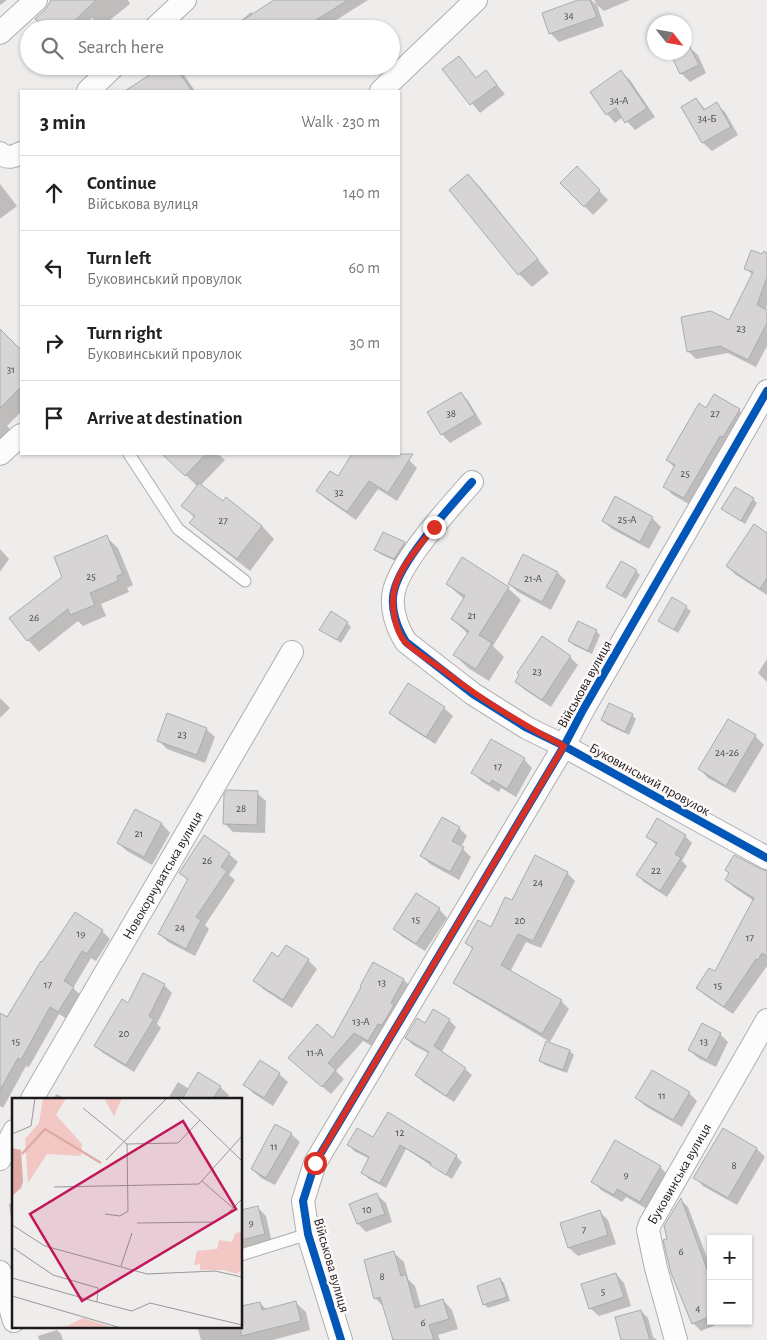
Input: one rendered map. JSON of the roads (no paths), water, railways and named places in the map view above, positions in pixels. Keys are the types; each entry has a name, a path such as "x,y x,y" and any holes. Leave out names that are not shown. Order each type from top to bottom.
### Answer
{"street":[{"path":"0,33 36,0"},
{"path":"164,20 185,0"},
{"path":"400,73 476,0"},
{"path":"89,90 105,75"},
{"path":"382,90 398,75"},
{"path":"0,153 5,157 13,157 20,154"},
{"name":"Військова вулиця","path":"341,1340 308,1234 303,1201 315,1163 564,746 767,392"},
{"path":"0,454 20,436"},
{"name":"Буковинський провулок","path":"472,482 434,527 400,572 394,592 394,612 398,630 406,642 473,694 527,728 564,746 767,858"},
{"name":"Новокорчуватська вулиця","path":"33,1098 292,652"},
{"name":"Буковинська вулиця","path":"676,1340 656,1268 648,1230 767,1020"},
{"path":"0,1159 12,1135"},
{"path":"0,1272 12,1314"}],"lane":[{"path":"130,455 178,529 244,581"},
{"path":"242,1255 308,1234"}]}
